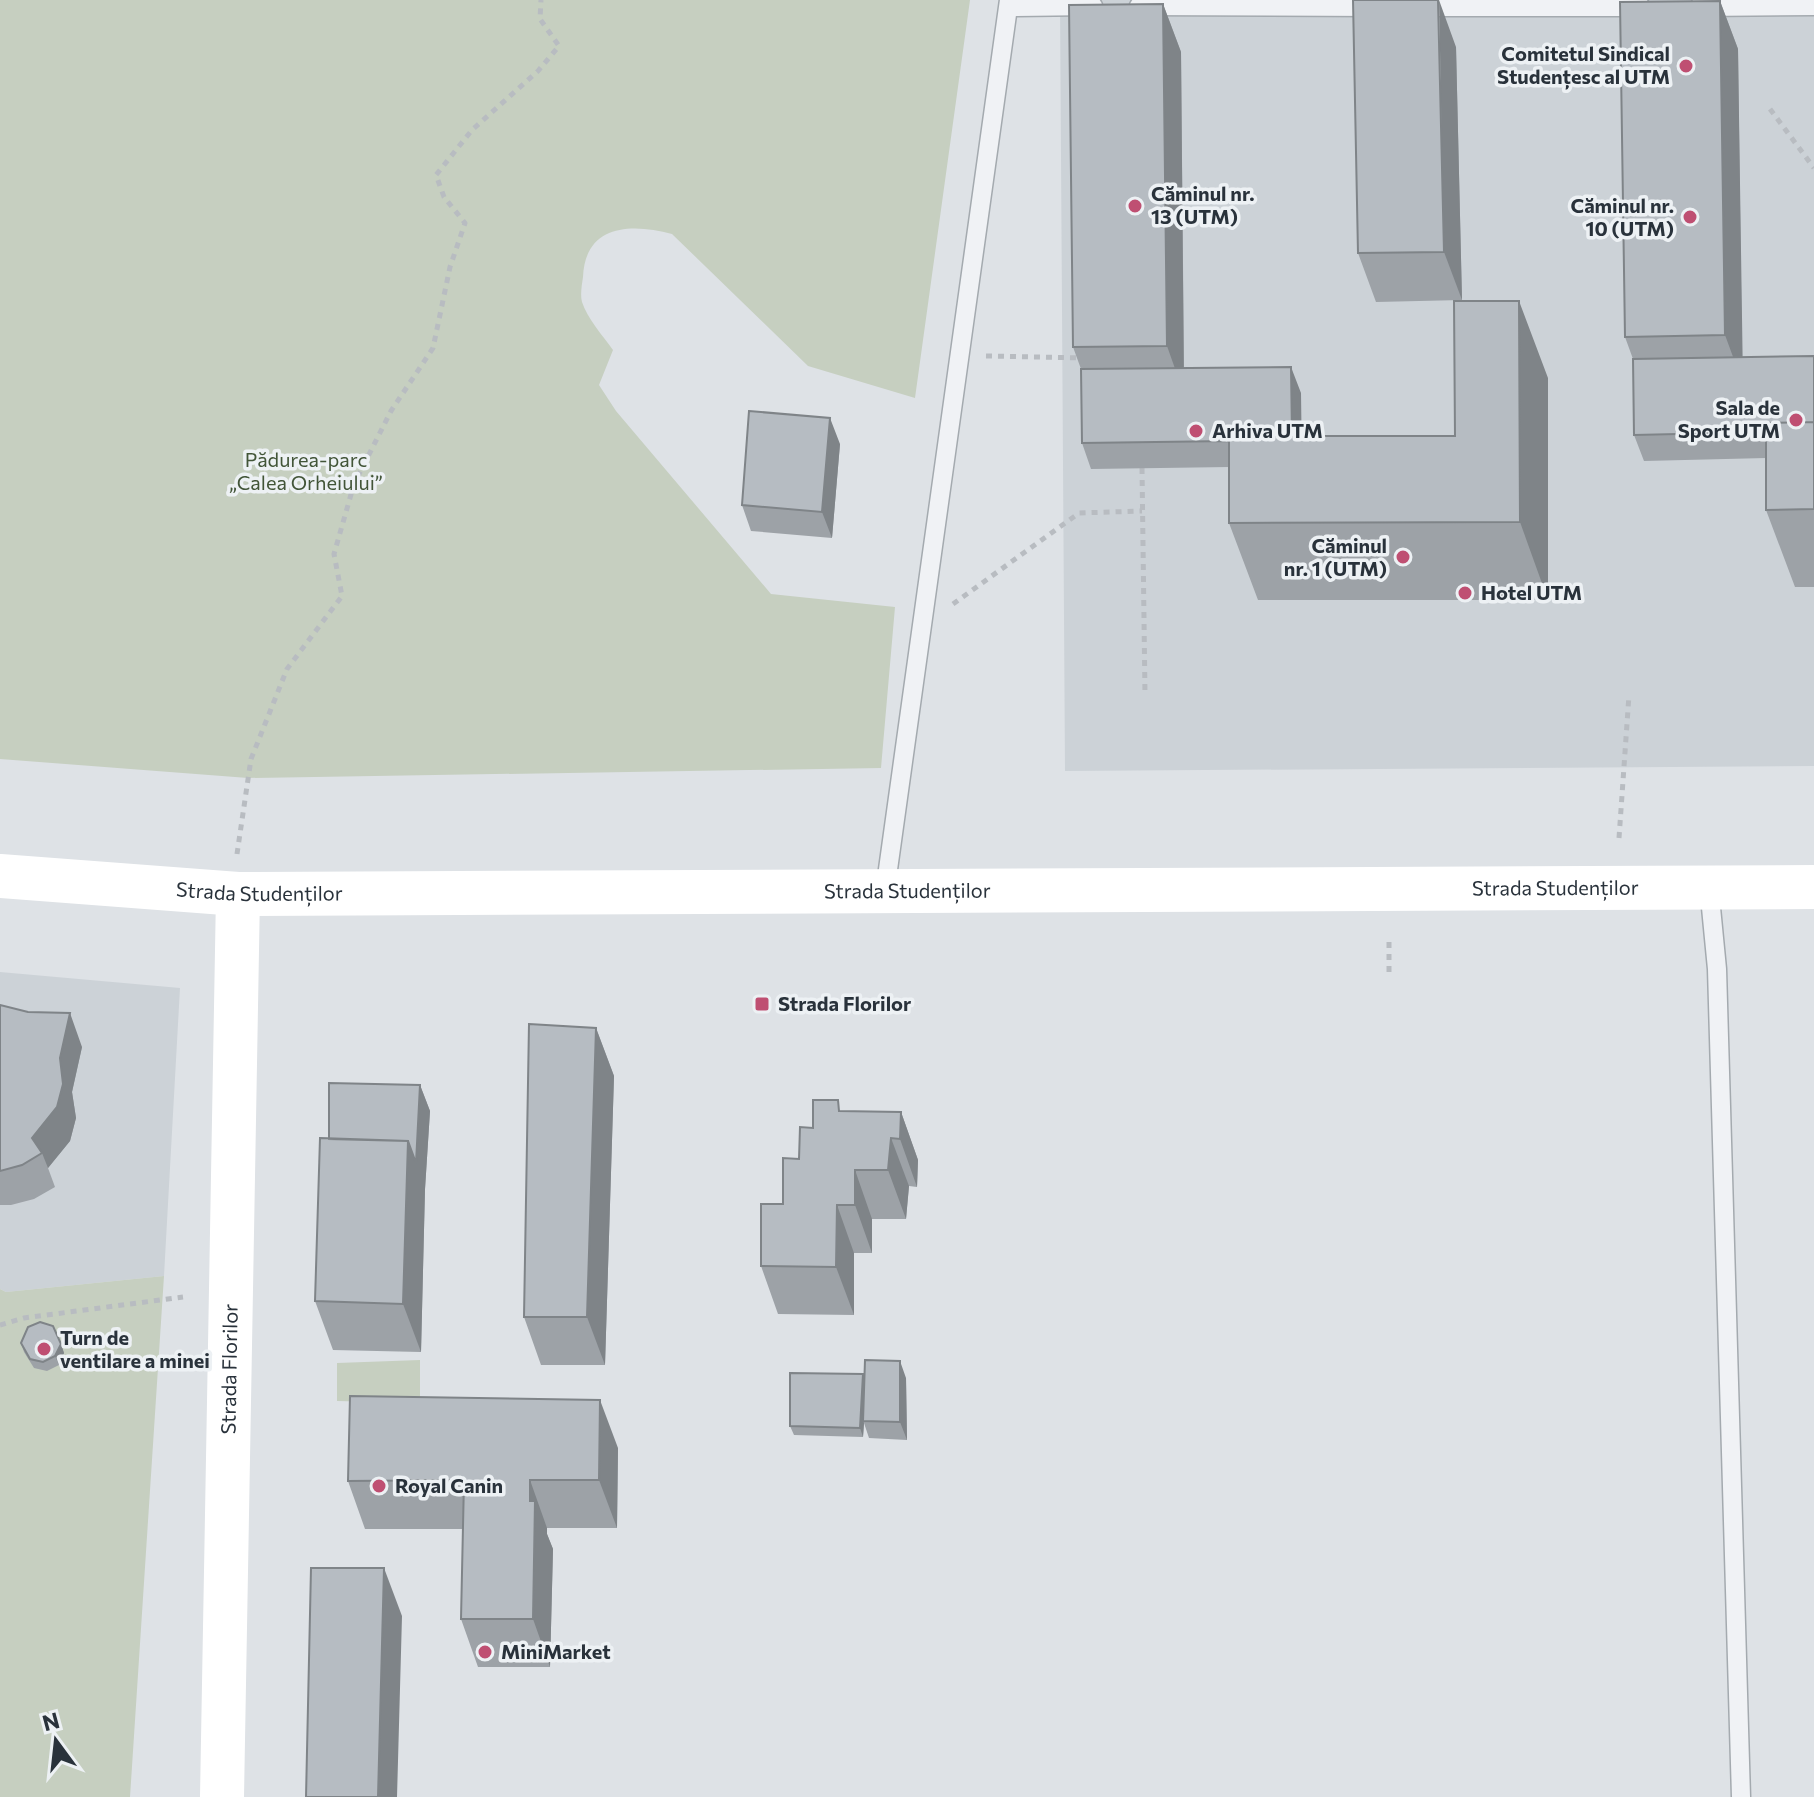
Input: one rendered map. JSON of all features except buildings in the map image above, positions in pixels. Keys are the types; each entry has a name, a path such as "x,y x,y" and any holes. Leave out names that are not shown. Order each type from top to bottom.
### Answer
{"main road":[{"name":"Strada Studenților","path":"0,876 237,874 885,891 1814,887"},
{"name":"Strada Florilor","path":"222,1797 237,874"}],"lane":[{"path":"885,891 1009,3 1814,6"},
{"path":"1709,887 1718,985 1741,1797"}],"path":[{"path":"237,874 251,759 287,669 342,596 334,554 354,484 391,411 433,348 450,267 465,223 444,197 436,175 472,130 538,71 559,46 540,19 541,0"},
{"path":"1770,109 1814,168"},
{"path":"961,356 1090,358"},
{"path":"1142,468 1145,695"},
{"path":"923,626 1079,513 1142,511"},
{"path":"1619,838 1629,695"},
{"path":"1389,938 1389,972"},
{"path":"0,1325 24,1318 183,1297"}],"shaded area":[{"path":"1060,0 1814,0 1814,766 1065,771"},
{"path":"0,972 180,988 164,1276 6,1292 0,1289"}],"green space":[{"name":"Pădurea-parc „Calea Orheiului”","path":"0,0 970,0 915,398 808,366 672,234 627,229 601,237 586,259 582,286 584,308 613,350 599,385 616,411 771,594 895,607 881,768 248,778 0,759"},
{"path":"164,1276 130,1797 0,1797 0,1289 6,1292"},
{"path":"420,1360 420,1403 337,1401 337,1363"}],"place":[{"name":"Comitetul Sindical Studențesc al UTM","path":"1686,66"},
{"name":"Căminul nr. 13 (UTM)","path":"1135,206"},
{"name":"Căminul nr. 10 (UTM)","path":"1690,217"},
{"name":"Sala de Sport UTM","path":"1796,420"},
{"name":"Arhiva UTM","path":"1196,431"},
{"name":"Căminul nr. 1 (UTM)","path":"1403,557"},
{"name":"Hotel UTM","path":"1465,593"},
{"name":"Strada Florilor","path":"762,1004"},
{"name":"Turn de ventilare a minei","path":"44,1349"},
{"name":"Royal Canin","path":"379,1486"},
{"name":"MiniMarket","path":"485,1652"}]}
